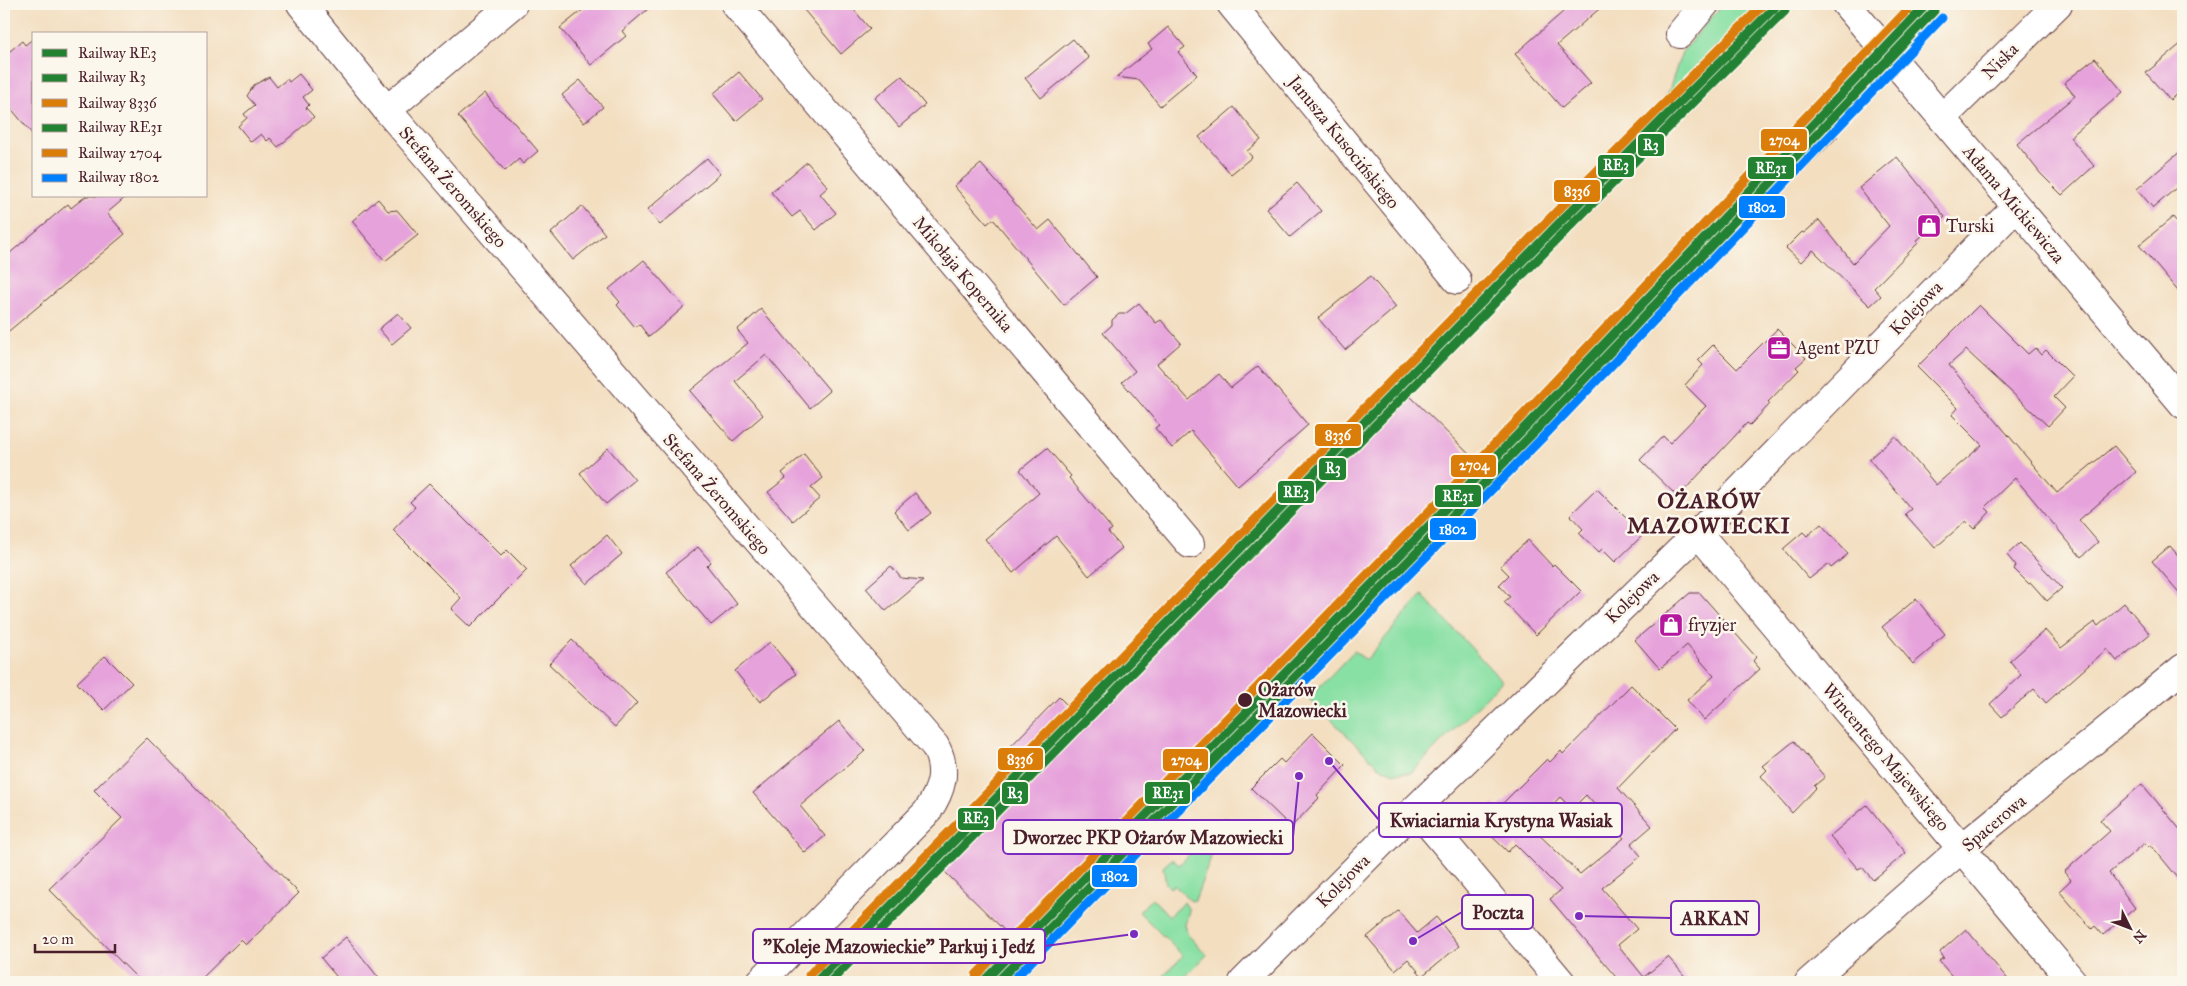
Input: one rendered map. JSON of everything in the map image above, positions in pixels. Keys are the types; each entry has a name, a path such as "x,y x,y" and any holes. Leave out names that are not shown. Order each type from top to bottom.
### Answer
{"street":[{"name":"Stefana Żeromskiego","path":"301,4 387,110 935,746 941,757 943,771 942,786 927,812 760,982"},
{"path":"387,110 513,4"},
{"name":"Mikołaja Kopernika","path":"735,4 1190,544"},
{"name":"Janusza Kusocińskiego","path":"1231,4 1457,280"},
{"path":"1680,34 1705,4"},
{"name":"Adama Mickiewicza","path":"1846,4 2183,404"},
{"name":"Niska","path":"1942,118 2058,4"},
{"name":"Kolejowa","path":"1244,982 1416,809 1698,533 2016,207"},
{"name":"Wincentego Majewskiego","path":"1698,533 2073,982"},
{"name":"Spacerowa","path":"1809,982 1962,848 2183,668"},
{"path":"1416,809 1561,982"}],"green space":[{"path":"1723,4 1761,4 1667,96 1682,52"},
{"path":"1422,595 1502,681 1411,773 1394,773 1378,766 1309,698 1354,651 1366,660"},
{"path":"1226,817 1195,900 1191,901 1174,885 1170,888 1166,884 1163,867 1172,859 1179,865"},
{"path":"1152,898 1169,916 1184,902 1189,910 1185,925 1188,935 1207,955 1180,982 1158,982 1183,956 1139,912"}],"building":[{"path":"590,4 654,4 622,31 626,36 591,65 560,28"},
{"path":"799,4 849,4 870,29 841,54"},
{"path":"1572,4 1605,4 1557,45 1591,83 1562,108 1515,54"},
{"path":"1168,27 1185,47 1178,52 1197,75 1160,106 1139,80 1116,77 1152,49 1148,44"},
{"path":"1073,39 1089,58 1041,98 1025,78"},
{"path":"32,40 32,134 4,100 4,56 22,41 25,45"},
{"path":"2183,42 2183,88 2170,100 2146,73"},
{"path":"2095,58 2123,92 2070,137 2094,166 2062,195 2040,173 2017,144 2075,96 2064,83"},
{"path":"739,72 762,99 736,121 713,94"},
{"path":"299,74 312,90 303,97 309,105 306,108 314,117 278,147 270,138 267,141 261,134 251,142 238,126 247,118 244,114 255,105 247,96 254,85 269,77 277,87 287,79 289,82"},
{"path":"902,76 925,105 899,127 875,98"},
{"path":"580,80 603,107 584,123 562,95"},
{"path":"485,93 495,106 510,118 538,151 523,164 519,159 505,171 458,116"},
{"path":"1234,107 1261,140 1247,151 1252,157 1231,174 1199,137"},
{"path":"2183,149 2183,182 2153,208 2137,189"},
{"path":"1897,157 1945,217 1916,241 1918,243 1874,288 1881,296 1870,306 1813,250 1801,262 1786,248 1802,232 1804,233 1819,220 1853,263 1889,226 1859,188"},
{"path":"707,158 720,174 660,225 647,210"},
{"path":"807,162 828,187 820,194 836,213 816,230 800,211 792,217 771,192"},
{"path":"981,164 1038,230 1050,220 1097,277 1064,305 993,219 987,224 954,186"},
{"path":"1297,183 1321,211 1290,237 1266,209"},
{"path":"84,198 125,198 107,213 125,234 4,335 4,258 68,204 71,208"},
{"path":"378,199 388,211 397,210 418,235 385,261 352,221"},
{"path":"582,206 605,234 573,260 551,233"},
{"path":"2173,217 2183,230 2183,297 2139,245"},
{"path":"644,260 684,307 649,337 639,324 635,327 617,305 620,302 609,289"},
{"path":"1370,276 1396,307 1345,350 1318,318"},
{"path":"1139,303 1156,323 1161,320 1181,343 1157,364 1189,400 1219,374 1231,388 1258,366 1308,425 1238,486 1191,431 1172,448 1155,428 1159,425 1122,382 1135,371 1103,333 1112,325 1112,320 1119,314 1125,314"},
{"path":"1979,305 2028,354 2035,348 2041,355 2046,350 2073,377 2054,397 2065,408 2048,426 1966,350 1949,365 2057,493 2114,446 2136,472 2079,520 2098,542 2081,557 2015,478 1985,507 1990,512 1974,529 1966,521 1935,548 1905,514 1911,509 1869,459 1895,436 1936,485 1982,445 1952,415 1958,408 1917,367"},
{"path":"761,309 830,391 810,408 766,355 735,381 763,415 733,441 690,391 748,343 737,330"},
{"path":"398,313 411,328 392,344 379,329"},
{"path":"1777,329 1806,358 1796,367 1799,370 1768,402 1770,404 1750,425 1747,423 1678,497 1640,460 1663,436 1670,443 1706,406 1685,385 1703,365 1698,360 1713,345 1737,369"},
{"path":"1405,391 1478,463 1013,939 940,867 1028,777 1003,754 1059,697 1083,721"},
{"path":"608,448 635,480 606,504 580,473"},
{"path":"1047,448 1071,476 1069,478 1112,529 1108,532 1122,548 1089,576 1056,536 1013,573 985,539 1039,493 1020,470"},
{"path":"804,454 823,478 811,488 820,498 793,521 768,492 786,478 782,473"},
{"path":"429,484 501,556 507,550 527,570 470,627 451,609 461,598 393,530 415,507 410,502"},
{"path":"1597,489 1643,535 1615,562 1602,549 1599,552 1579,533 1583,529 1570,515"},
{"path":"915,493 931,513 909,530 894,511"},
{"path":"1821,524 1848,554 1831,568 1828,564 1809,579 1783,549 1803,532 1807,536"},
{"path":"607,535 622,554 587,584 571,566"},
{"path":"1528,540 1552,566 1554,564 1581,591 1536,635 1504,602 1510,597 1499,585 1509,575 1500,566"},
{"path":"2020,543 2062,588 2047,601 2031,583 2029,584 2014,569 2016,566 2007,555"},
{"path":"2170,546 2183,561 2183,597 2152,561"},
{"path":"698,547 711,562 707,566 737,604 711,625 666,572"},
{"path":"891,566 901,578 923,580 886,611 866,588"},
{"path":"1690,593 1700,593 1756,657 1753,661 1760,669 1704,720 1687,700 1714,676 1687,645 1660,669 1635,640"},
{"path":"1916,599 1945,634 1913,664 1882,627"},
{"path":"2124,603 2150,634 2117,661 2107,649 2046,703 2034,689 2002,717 1990,704 2021,675 2010,661 2045,630 2061,648 2095,622 2098,626"},
{"path":"572,640 637,703 615,727 549,664"},
{"path":"770,642 796,674 760,702 735,671"},
{"path":"105,656 132,683 104,710 77,683"},
{"path":"1631,685 1675,729 1618,788 1652,826 1631,844 1641,856 1602,888 1637,929 1618,945 1644,977 1668,957 1690,982 1620,982 1550,899 1561,890 1515,844 1508,852 1477,822 1494,804 1498,808 1547,759 1550,762 1561,751 1563,754","holes":["1586,795 1624,838 1580,874 1531,827 1560,797 1572,809"]},
{"path":"839,721 865,751 800,806 825,836 805,853 753,793"},
{"path":"1313,733 1345,765 1317,795 1319,798 1291,827 1251,788 1280,759 1284,763"},
{"path":"147,738 299,893 246,945 241,940 198,982 141,982 49,889 122,818 94,790"},
{"path":"1794,741 1825,777 1814,786 1816,788 1792,813 1761,776 1767,770 1763,766"},
{"path":"2142,784 2183,833 2183,884 2151,845 2149,847 2145,843 2109,873 2135,908 2103,935 2095,926 2092,929 2059,891 2071,880 2064,872 2110,831 2100,820"},
{"path":"1867,805 1906,853 1873,880 1862,867 1858,869 1830,836"},
{"path":"1398,911 1417,933 1436,917 1459,946 1422,976 1408,959 1395,970 1367,937"},
{"path":"1966,929 2010,982 1957,982 1939,961 1944,958 1940,952"},
{"path":"346,937 382,982 341,982 321,958"}],"railway":[{"path":"1623,352 1836,136"}],"rail line":[{"name":"8336","path":"809,975 1561,207 1764,4"},
{"name":"RE3","path":"816,982 1568,214 1778,4"},
{"name":"2704","path":"976,975 1523,415 1913,4"},
{"name":"RE31","path":"983,982 1530,422 1927,4"},
{"name":"R3","path":"830,982 1575,221 1785,11"},
{"name":"R3","path":"997,982 1537,429 1934,11"},
{"name":"1802","path":"1011,982 1544,436 1942,18"}],"place":[{"name":"Turski","path":"1929,226"},
{"name":"Agent PZU","path":"1779,348"},
{"name":"fryzjer","path":"1671,625"},
{"name":"Ożarów Mazowiecki","path":"1245,700"},
{"name":"Kwiaciarnia Krystyna Wasiak","path":"1329,761"},
{"name":"Dworzec PKP Ożarów Mazowiecki","path":"1299,776"},
{"name":"ARKAN","path":"1579,916"},
{"name":"\"Koleje Mazowieckie\" Parkuj i Jedź","path":"1134,934"},
{"name":"Poczta","path":"1413,941"}],"district":[{"name":"OŻARÓW MAZOWIECKI","path":"1709,512"}]}
